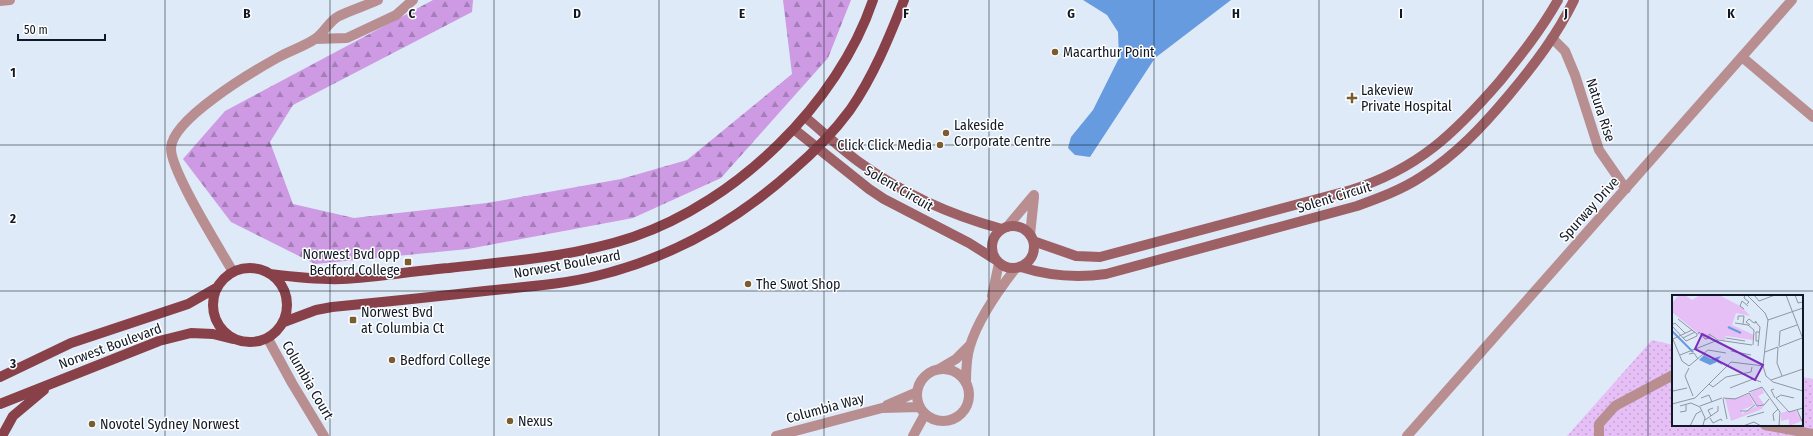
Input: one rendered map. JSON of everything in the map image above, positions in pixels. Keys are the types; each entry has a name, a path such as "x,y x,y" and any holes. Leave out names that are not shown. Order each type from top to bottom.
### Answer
{"main road":[{"name":"Norwest Boulevard","path":"270,274 305,278 341,279 535,259 583,251 608,244 634,236 667,222 716,195 747,173 795,130 827,88 846,58 860,31 873,0"},
{"name":"Norwest Boulevard","path":"284,322 316,310 541,285 595,277 633,266 670,252 701,237 728,221 755,202 818,148 828,137 849,111 862,91 891,32 904,0"},
{"path":"250,268 263,270 280,283 287,299 288,308 284,322 276,333 268,338 258,342 244,343 233,339 220,327 214,316 213,298 216,288 224,278 233,272 250,268"},
{"name":"Norwest Boulevard","path":"0,377 48,353 98,333 188,304 216,288"},
{"name":"Norwest Boulevard","path":"0,404 59,379 159,341 191,333 213,334 233,339"},
{"path":"0,368 48,353"},
{"path":"2,436 8,424 17,412 59,379"}],"street":[{"path":"0,1 10,0"},
{"path":"233,272 179,175 173,161 171,149 173,138 179,128 189,118 242,80 277,58 315,39 338,17 378,0"},
{"path":"315,39 347,38 396,15 413,0"},
{"name":"Solent Circuit","path":"1032,238 1076,256 1100,257 1344,192 1384,178 1434,148 1469,116 1531,43 1558,0"},
{"name":"Solent Circuit","path":"1018,268 1048,275 1074,276 1090,276 1123,271 1357,206 1390,194 1420,178 1461,147 1489,118 1516,86 1552,38 1574,0"},
{"name":"Spurway Drive","path":"1407,436 1792,0"},
{"name":"Natura Rise","path":"1552,38 1565,51 1575,75 1599,150 1626,188"},
{"path":"1742,57 1813,117"},
{"name":"Solent Circuit","path":"805,117 859,162 906,192 959,217 1005,228"},
{"name":"Solent Circuit","path":"795,130 854,178 884,199 969,243 997,261"},
{"path":"922,411 932,419 950,421 958,417 967,405 969,398 966,383 967,362 970,345 990,302 1018,268 1028,262 1032,256 1034,249 1032,238 1034,195 993,240 992,253 997,261 1008,268 1018,268"},
{"path":"1005,228 1016,226 1024,229 1032,238"},
{"path":"990,302 997,261"},
{"name":"Columbia Court","path":"268,338 292,383 324,436"},
{"path":"913,436 922,411 917,392 920,384 931,372 939,369 956,358 970,345"},
{"path":"939,369 955,372 966,383"},
{"path":"1599,436 1599,424 1616,406 1672,376"},
{"name":"Columbia Way","path":"776,436 882,408 917,392"},
{"name":"Columbia Way","path":"882,408 922,411"},
{"path":"1770,426 1813,434"}],"shaded area":[{"path":"1652,340 1672,345 1672,426 1803,426 1803,377 1813,379 1813,436 1567,436"}],"green space":[{"path":"433,0 473,0 472,12 293,105 270,142 293,204 354,218 487,203 621,179 687,160 792,74 783,0 851,0 828,58 721,178 633,218 468,249 315,264 231,222 183,159 225,111"}],"water":[{"path":"1083,0 1231,0 1155,58 1090,157 1075,155 1068,148 1071,137 1093,110 1119,58 1118,32 1107,15"}],"place":[{"name":"Macarthur Point","path":"1055,52"},
{"name":"Lakeview Private Hospital","path":"1352,98"},
{"name":"Lakeside Corporate Centre","path":"946,133"},
{"name":"Click Click Media","path":"940,145"},
{"name":"Norwest Bvd opp Bedford College","path":"408,262"},
{"name":"The Swot Shop","path":"748,284"},
{"name":"Norwest Bvd at Columbia Ct","path":"353,320"},
{"name":"Bedford College","path":"392,360"},
{"name":"Nexus","path":"510,421"},
{"name":"Novotel Sydney Norwest","path":"92,424"}]}
